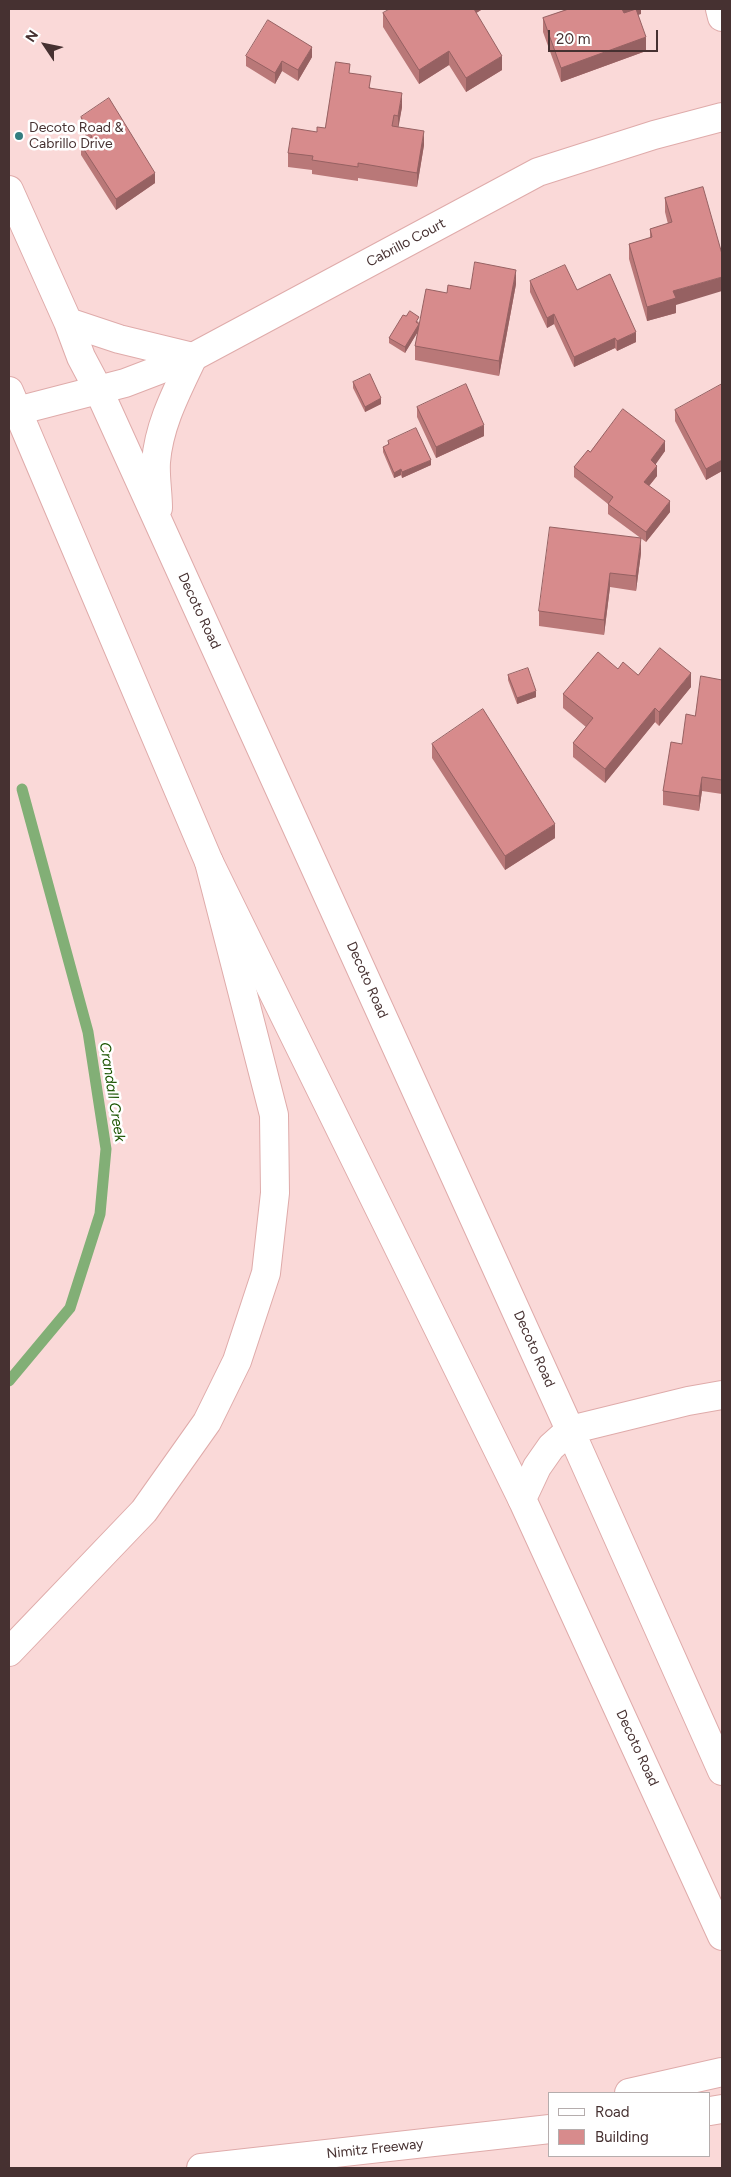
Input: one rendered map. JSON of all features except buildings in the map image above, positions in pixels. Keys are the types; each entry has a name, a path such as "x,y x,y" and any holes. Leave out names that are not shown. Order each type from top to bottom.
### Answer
{"main road":[{"path":"720,9 722,17"},
{"name":"Cabrillo Court","path":"12,405 99,391 126,383 193,357 538,172 654,135 722,117"},
{"name":"Decoto Road","path":"9,190 68,322 81,357 99,391 159,522 570,1430 722,1771"},
{"path":"68,322 120,339 193,357 167,413 161,432 156,463 159,522"},
{"name":"Decoto Road","path":"12,405 209,862 522,1499 722,1936"},
{"path":"9,1652 144,1511 208,1422 238,1361 266,1273 275,1193 274,1115 209,862"},
{"path":"522,1499 542,1460 551,1447 570,1430 688,1401 722,1395"},
{"path":"633,2092 722,2072"},
{"path":"384,2148 548,2111"},
{"name":"Nimitz Freeway","path":"201,2168 548,2129"}],"waterway":[{"name":"Crandall Creek","path":"9,1381 70,1308 100,1214 106,1149 88,1032 22,789"}],"place":[{"name":"Decoto Road & Cabrillo Drive","path":"19,136"}]}
